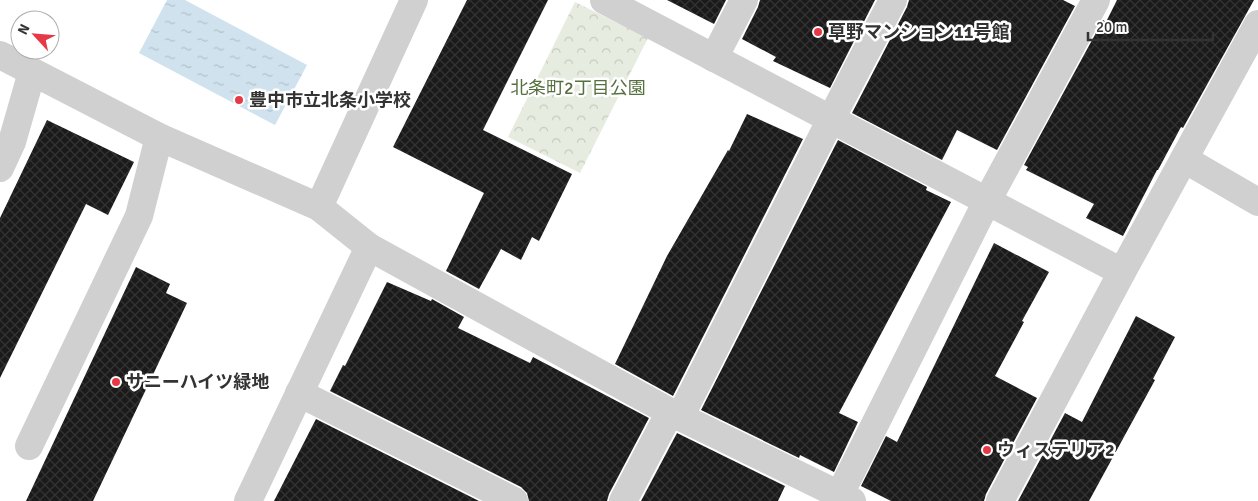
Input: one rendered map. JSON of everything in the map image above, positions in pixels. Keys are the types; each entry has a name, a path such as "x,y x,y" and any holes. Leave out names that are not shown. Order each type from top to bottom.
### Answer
{"street":[{"path":"319,207 414,0"},
{"path":"604,0 1122,272"},
{"path":"714,58 744,0"},
{"path":"623,501 675,415 893,0"},
{"path":"0,55 159,138 319,207 369,247 675,415 846,498 987,201 1096,0"},
{"path":"1000,501 1122,272 1258,24"},
{"path":"0,168 12,142 32,72"},
{"path":"29,446 139,216 159,138"},
{"path":"1184,159 1258,202"},
{"path":"248,501 369,247"},
{"path":"299,393 514,501"}],"green space":[{"name":"北条町2丁目公園","path":"575,2 648,38 580,173 508,137"}],"water":[{"path":"167,0 185,0 307,65 275,125 139,53"}],"building":[{"path":"467,0 548,0 483,130 572,174 539,241 532,237 521,260 501,249 479,289 446,271 484,193 393,147"},
{"path":"667,0 726,0 714,24"},
{"path":"760,0 875,0 830,88 773,61 776,57 742,39"},
{"path":"909,0 1063,0 1075,6 997,150 957,130 942,160 852,113"},
{"path":"1117,0 1254,0 1183,128 1181,127 1157,170 1123,236 1086,218 1094,204 1026,170 1028,167 1024,165 1103,20 1106,22"},
{"path":"747,114 803,139 673,396 615,364 667,256 729,151"},
{"path":"47,120 134,162 108,215 86,204 0,378 0,218"},
{"path":"838,140 927,187 926,190 951,202 839,413 858,422 834,472 800,455 799,458 701,410"},
{"path":"994,243 1049,272 995,376 1037,398 984,501 891,501 861,486 886,436 897,442"},
{"name":"サニーハイツ緑地","path":"136,267 170,284 166,293 187,303 93,501 26,501"},
{"path":"387,282 431,301 432,299 464,317 458,328 530,363 533,357 649,418 607,501 529,501 527,493 521,487 330,391 343,365 345,366"},
{"path":"1136,316 1175,337 1153,379 1155,380 1089,501 1018,501 1065,413 1082,422"},
{"path":"316,419 479,501 274,501"},
{"path":"677,433 785,486 778,501 641,501"}],"place":[{"name":"草野マンション11号館","path":"818,32"},
{"name":"豊中市立北条小学校","path":"239,100"},
{"name":"サニーハイツ緑地","path":"116,382"},
{"name":"ウィステリア2","path":"987,450"}]}
